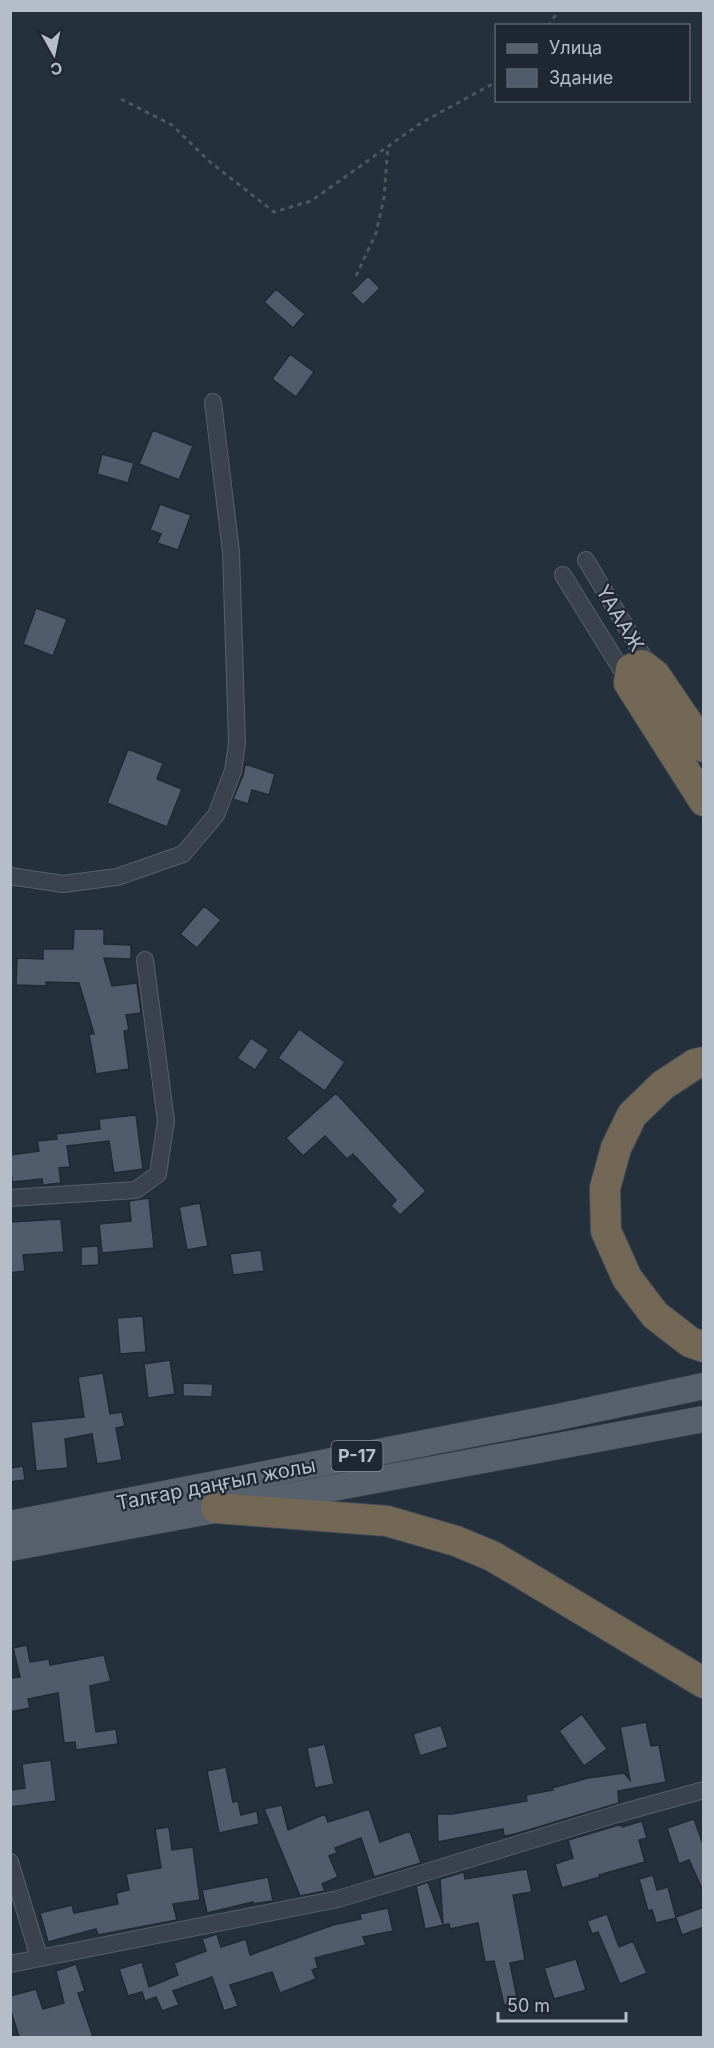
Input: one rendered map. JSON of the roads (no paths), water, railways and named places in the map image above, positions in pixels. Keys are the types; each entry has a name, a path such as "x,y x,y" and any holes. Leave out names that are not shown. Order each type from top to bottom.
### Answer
{"highway":[{"path":"642,679 704,747"},
{"path":"642,679 704,801"},
{"path":"704,1062 695,1064 663,1085 632,1115 616,1148 606,1188 606,1231 627,1278 655,1314 690,1342 704,1347"},
{"path":"216,1508 387,1521 456,1541 492,1556 521,1572 704,1683"}],"main road":[{"name":"Талғар даңғыл жолы","path":"10,1524 523,1424 704,1386"},
{"name":"Талғар даңғыл жолы","path":"10,1548 704,1419"}],"street":[{"path":"10,876 63,884 117,877 183,854 216,815 233,771 237,743 231,552 213,402"},
{"name":"ҮАААЖ","path":"586,560 642,679"},
{"name":"ҮАААЖ","path":"563,575 642,679"},
{"path":"10,1198 135,1190 159,1174 166,1121 145,960"},
{"path":"10,1964 338,1899 606,1817 704,1790"},
{"path":"10,1862 39,1957"}]}
